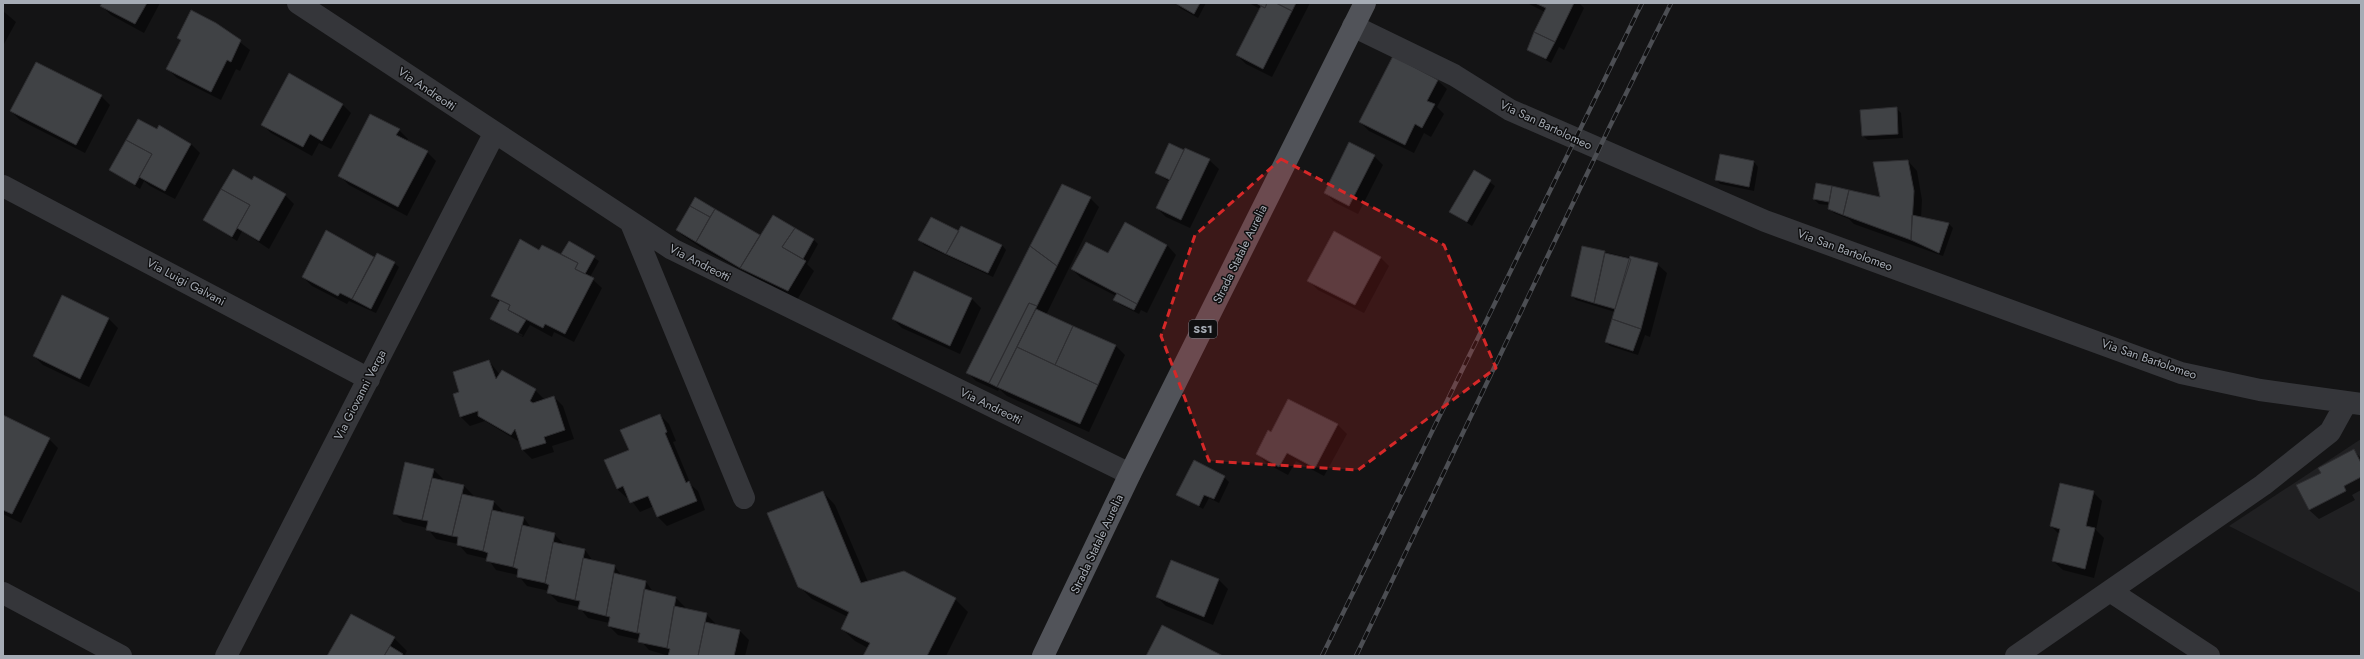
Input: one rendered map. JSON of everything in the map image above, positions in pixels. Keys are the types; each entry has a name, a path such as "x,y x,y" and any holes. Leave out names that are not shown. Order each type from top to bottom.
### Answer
{"main road":[{"name":"Strada Statale Aurelia","path":"1043,656 1130,474 1365,3"}],"street":[{"name":"Via Andreotti","path":"298,3 494,134 672,249 1130,474"},
{"name":"Via San Bartolomeo","path":"1353,26 1454,75 1510,110 1765,221 2181,372 2260,390 2353,403"},
{"name":"Via Giovanni Verga","path":"226,656 494,134"},
{"name":"Via Luigi Galvani","path":"3,186 369,379"},
{"path":"631,223 744,498"},
{"path":"2016,656 2263,485 2330,432 2353,403"},
{"path":"2110,591 2210,656"},
{"path":"3,593 121,656"}],"highlighted area":[{"path":"1281,159 1444,245 1496,368 1358,470 1209,461 1161,336 1195,235"}],"shaded area":[{"path":"2361,439 2361,593 2229,526"}],"building":[{"path":"102,3 147,3 135,24 100,6"},
{"path":"1175,3 1200,3 1194,14"},
{"path":"1256,3 1267,3 1265,8"},
{"path":"1267,3 1276,3 1292,11 1263,69 1236,55 1261,6 1265,8"},
{"path":"1276,3 1296,3 1292,11"},
{"path":"1535,3 1574,3 1555,42 1534,32 1546,8"},
{"path":"191,10 216,23 241,40 231,62 227,60 211,92 166,69 181,40 177,38"},
{"path":"1534,32 1555,42 1546,59 1527,50"},
{"path":"1393,56 1438,80 1427,101 1435,104 1422,128 1415,124 1405,145 1359,122"},
{"path":"36,62 102,95 76,145 10,111"},
{"path":"289,73 343,104 322,141 310,134 303,147 261,125"},
{"path":"1897,107 1898,134 1862,136 1860,110"},
{"path":"370,114 400,129 396,135 428,151 398,207 338,176"},
{"path":"138,119 157,129 159,125 191,144 165,191 139,177 152,154 126,140"},
{"path":"126,140 152,154 135,185 109,170"},
{"path":"1349,142 1375,155 1349,206 1324,193"},
{"path":"1169,143 1184,150 1170,180 1155,173"},
{"path":"1185,148 1210,159 1181,220 1156,208"},
{"path":"1720,154 1754,161 1749,187 1715,180"},
{"path":"1908,160 1914,191 1911,240 1843,215 1849,190 1880,197 1873,162"},
{"path":"233,169 252,180 254,176 286,194 259,241 237,228 250,205 221,189"},
{"path":"1474,170 1491,180 1467,222 1449,212"},
{"path":"1816,183 1832,186 1829,202 1813,199"},
{"path":"1062,184 1091,197 1057,266 1030,246"},
{"path":"1832,186 1849,190 1843,215 1828,209"},
{"path":"221,189 250,205 232,237 203,220"},
{"path":"695,197 715,209 710,217 690,206"},
{"path":"690,206 710,217 696,242 676,230"},
{"path":"715,209 760,235 740,268 696,242"},
{"path":"773,215 795,228 782,247 806,261 788,291 740,268"},
{"path":"1912,215 1949,223 1939,253 1911,240"},
{"path":"931,217 959,231 946,254 918,240"},
{"path":"1125,222 1167,245 1137,304 1071,269 1086,242 1108,253"},
{"path":"961,226 1002,245 988,273 946,254"},
{"path":"795,228 814,239 803,259 782,247"},
{"path":"326,230 374,257 352,299 340,293 338,296 302,277"},
{"path":"1334,231 1381,257 1355,305 1307,281"},
{"path":"520,239 539,250 542,245 578,263 575,269 594,278 565,334 545,324 543,328 508,310 510,305 491,296"},
{"path":"569,241 595,256 585,274 575,269 578,263 561,254"},
{"path":"1030,246 1057,266 1037,306 1029,303 989,383 966,373"},
{"path":"1582,246 1605,251 1594,303 1571,296"},
{"path":"377,253 395,262 371,309 352,299"},
{"path":"1605,253 1631,259 1615,309 1594,303"},
{"path":"1630,256 1658,263 1641,329 1612,319"},
{"path":"914,271 972,298 950,346 892,319"},
{"path":"1117,293 1137,304 1134,310 1113,300"},
{"path":"62,295 109,318 80,379 33,356"},
{"path":"500,300 510,305 508,310 526,320 518,333 490,319"},
{"path":"1029,303 1037,306 997,387 989,383"},
{"path":"1036,309 1073,326 1055,365 1017,347"},
{"path":"1612,319 1641,329 1633,351 1605,342"},
{"path":"1073,326 1116,345 1098,385 1055,365"},
{"path":"1017,347 1098,385 1080,424 997,387"},
{"path":"489,360 496,379 502,370 536,389 530,401 533,403 554,396 565,430 544,437 546,443 522,450 515,429 511,435 478,416 478,411 460,417 453,394 459,392 453,372"},
{"path":"1288,399 1338,424 1315,468 1287,453 1279,467 1256,454 1268,430 1271,432"},
{"path":"660,414 667,432 665,433 686,483 689,481 697,501 657,517 648,496 630,503 623,486 617,489 604,460 629,450 620,430"},
{"path":"3,415 50,438 12,514 3,510"},
{"path":"2354,449 2361,463 2361,477 2344,486 2346,491 2309,510 2296,485 2321,473 2318,468"},
{"path":"1194,460 1225,476 1214,499 1204,495 1199,506 1176,495"},
{"path":"405,462 434,469 422,520 393,514"},
{"path":"432,478 464,485 452,536 426,530 428,521 422,520"},
{"path":"2060,483 2094,491 2086,526 2095,528 2085,569 2052,561 2060,529 2050,526"},
{"path":"823,491 861,583 904,571 956,598 927,656 863,656 870,643 841,629 849,612 798,587 767,513"},
{"path":"462,494 494,501 483,551 457,545 458,537 452,536"},
{"path":"492,510 524,517 513,567 486,561 488,553 483,551"},
{"path":"522,525 555,533 545,583 517,577 518,569 513,567"},
{"path":"553,542 585,549 575,600 547,593 549,585 545,583"},
{"path":"583,558 615,565 606,616 578,609 580,601 575,600"},
{"path":"1171,560 1219,579 1204,617 1156,597"},
{"path":"614,573 646,581 637,633 608,626 610,617 606,616"},
{"path":"644,589 676,597 667,648 638,642 640,633 637,633"},
{"path":"674,606 707,613 698,656 668,656 670,649 667,648"},
{"path":"351,614 395,637 384,656 327,656"},
{"path":"705,622 740,630 734,656 698,656"},
{"path":"1162,625 1223,656 1146,656"},
{"path":"390,646 403,654 402,656 384,656"}],"railway":[{"path":"1322,656 1642,3"},
{"path":"1356,656 1609,128 1671,3"}]}
